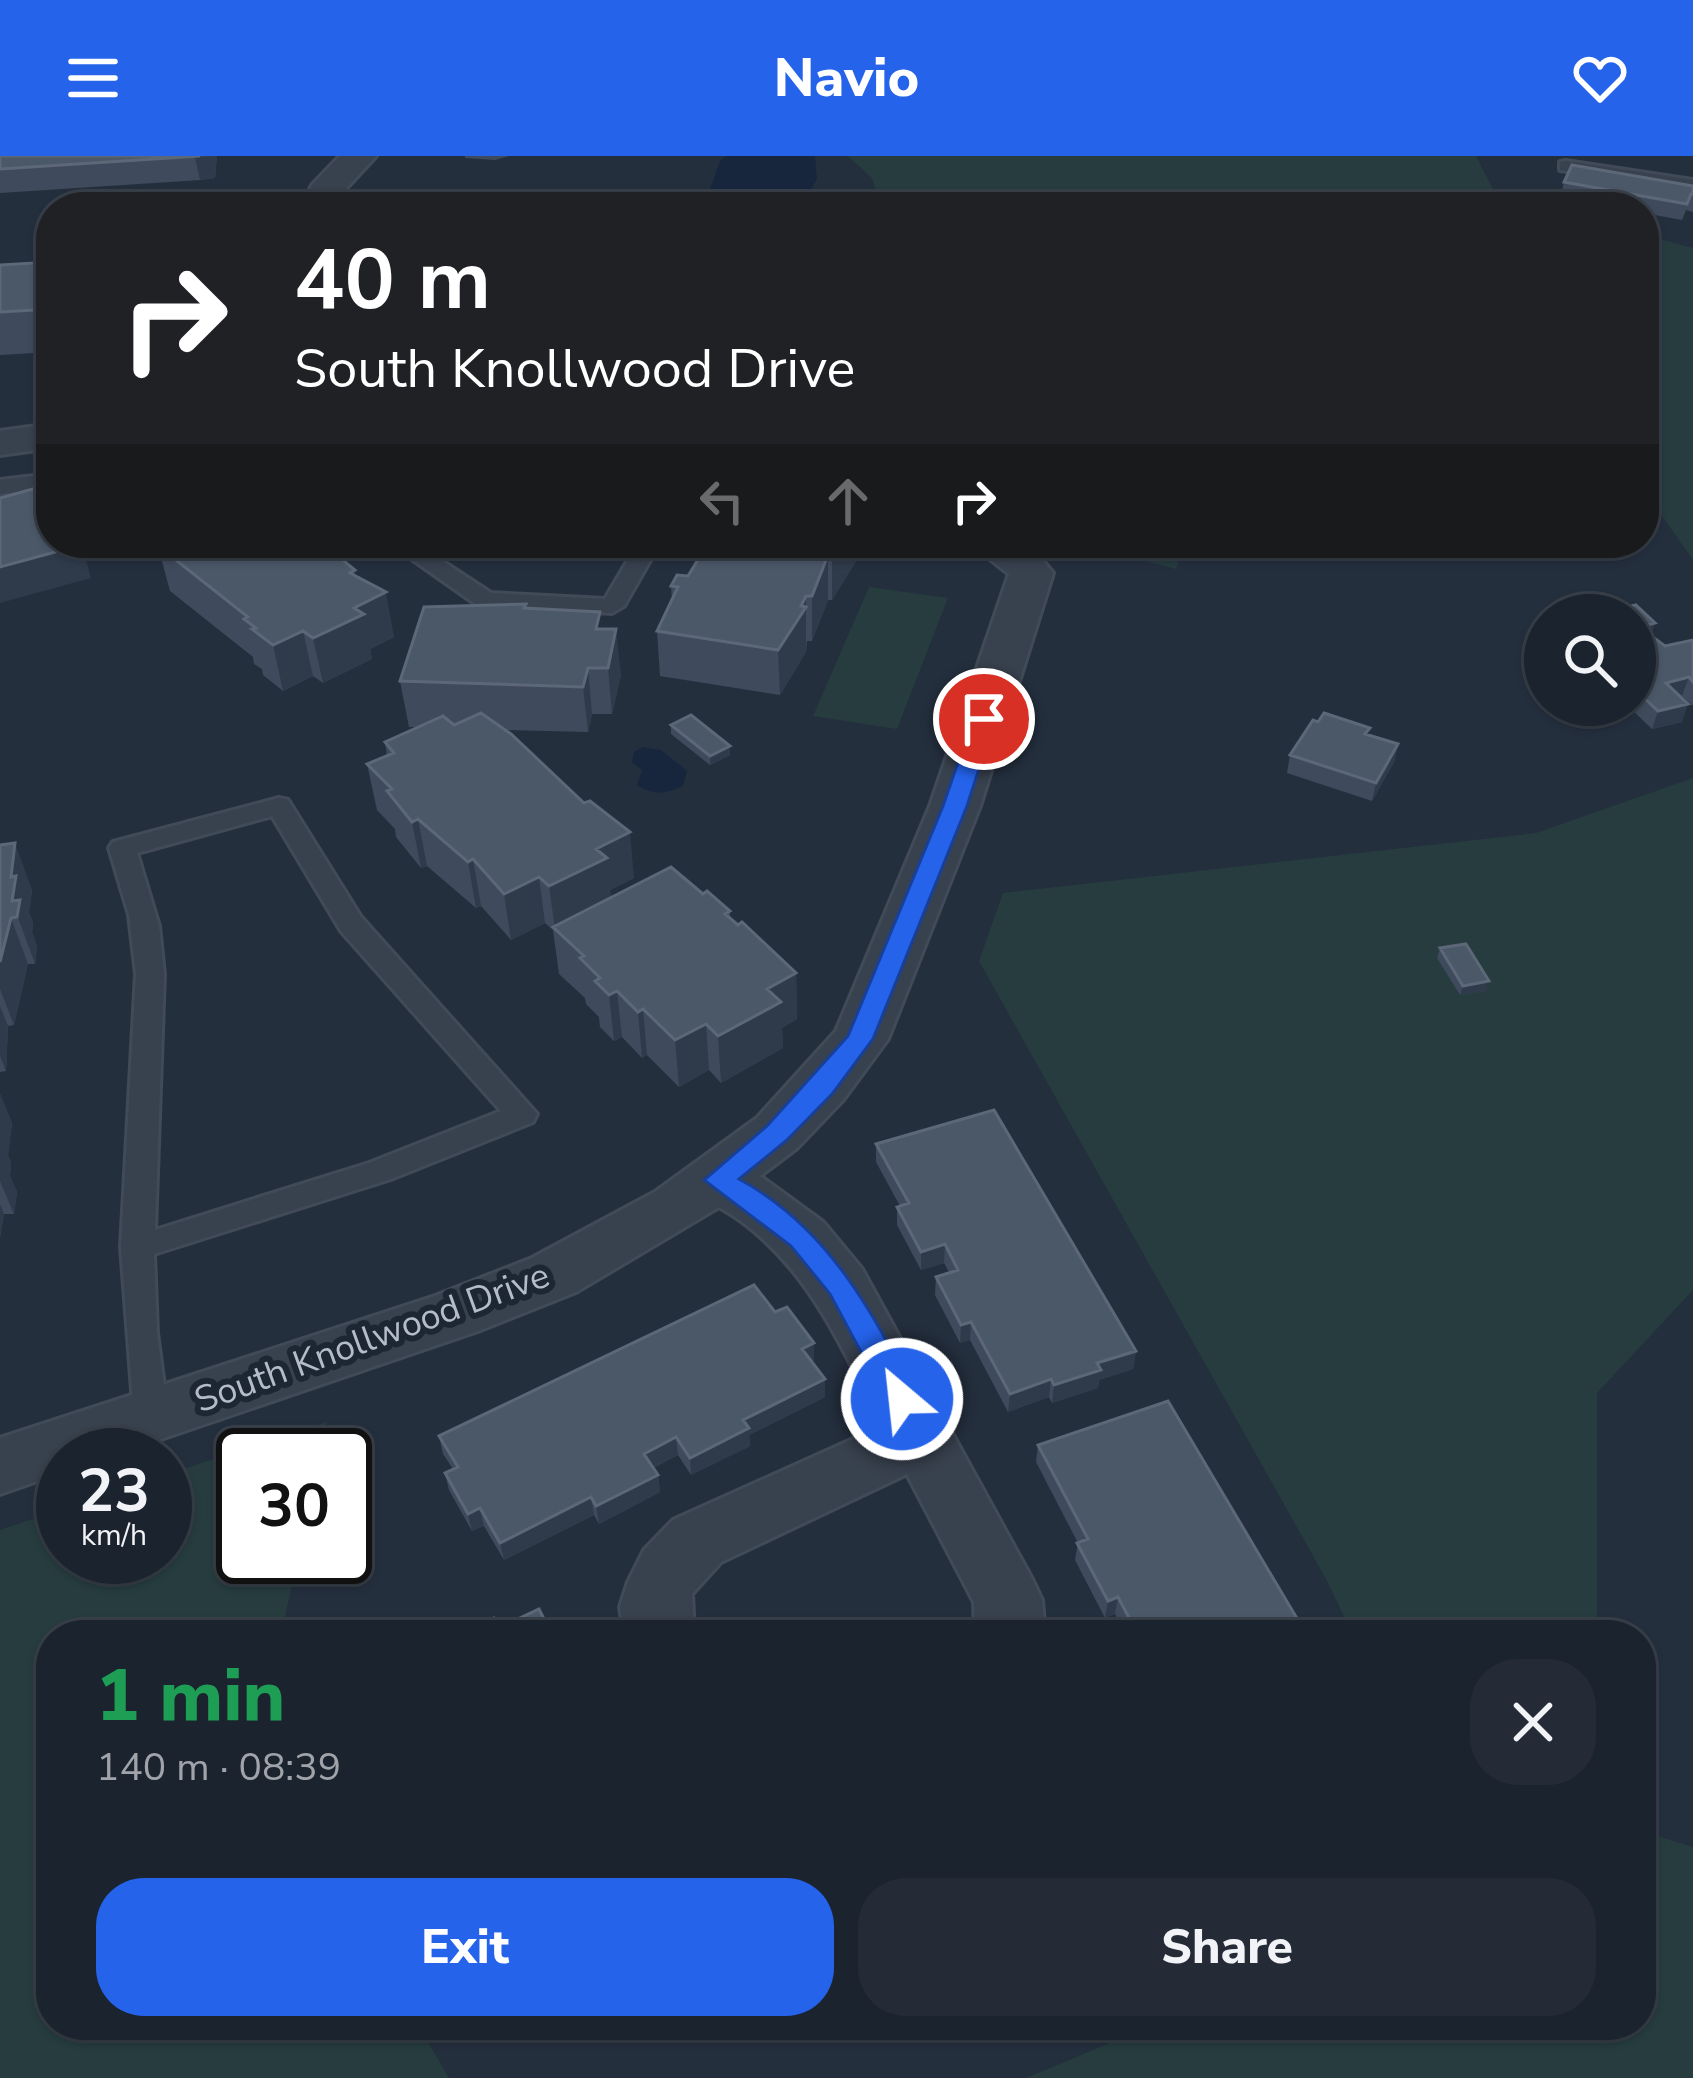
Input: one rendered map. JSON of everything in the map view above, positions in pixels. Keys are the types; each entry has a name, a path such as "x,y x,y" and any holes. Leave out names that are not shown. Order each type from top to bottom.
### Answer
{"street":[{"path":"324,192 359,156"},
{"path":"0,443 36,438"},
{"name":"South Knollwood Drive","path":"0,1466 497,1299 627,1238 718,1180 777,1133 860,1039 955,806 1029,582 1027,564 1018,558"},
{"path":"718,1180 753,1199 802,1238 840,1286 1008,1600 1009,1620"},
{"path":"657,1620 655,1597 672,1562 698,1541 922,1437"}],"lane":[{"path":"1566,166 1693,184"},
{"path":"0,487 36,483"},
{"path":"422,558 484,600 612,605 640,558"},
{"path":"137,1246 356,1183 522,1114 351,924 279,806 122,848 147,933 150,967 137,1246 138,1347 152,1415"}],"green space":[{"path":"848,156 1476,156 1494,192 876,192 872,178"},
{"path":"1659,239 1693,248 1693,560 1659,511"},
{"path":"1134,558 1179,558 1176,569"},
{"path":"869,587 948,598 897,729 813,716"},
{"path":"1693,778 1693,1290 1597,1393 1597,1620 1346,1620 979,961 1003,893 1536,833"},
{"path":"216,1458 216,1584 292,1584 284,1620 36,1620 36,2040 427,2040 449,2078 0,2078 0,1530 36,1518 36,1584 192,1584 192,1466"},
{"path":"1656,1836 1693,1847 1693,2078 1026,2078 1117,2040 1656,2040"}],"water":[{"path":"726,156 815,156 817,179 809,192 709,192"},
{"path":"643,747 661,750 687,771 683,786 660,793 637,785 642,770 632,762 634,752"}],"building":[{"path":"0,156 200,156 0,169"},
{"path":"1572,165 1693,186 1693,194 1687,204 1659,199 1659,192 1620,192 1564,182"},
{"path":"36,263 36,310 0,312 0,265"},
{"path":"36,488 36,557 0,567 0,498"},
{"path":"173,558 340,558 355,570 350,573 386,592 354,608 364,614 313,638 303,631 273,645 252,629 256,628 244,619 248,617"},
{"path":"699,558 827,558 812,596 806,596 801,606 806,607 778,650 657,631 678,587 671,586 677,575 688,576"},
{"path":"526,604 524,608 600,612 596,629 616,629 608,668 588,668 583,687 400,681 424,607"},
{"path":"1656,639 1665,646 1693,640 1693,682 1689,677 1666,683 1688,704 1658,711"},
{"path":"481,713 511,734 584,803 590,801 630,832 596,849 607,858 549,886 539,877 504,894 473,859 468,862 418,819 412,822 387,791 392,789 367,764 394,753 385,742 443,716 454,725"},
{"path":"1324,713 1370,728 1365,734 1398,744 1376,783 1290,755 1313,720 1318,722"},
{"path":"691,715 730,746 710,756 671,725"},
{"path":"15,843 12,901 20,900 0,962 0,845"},
{"path":"671,867 703,894 707,891 730,911 725,914 738,925 742,922 796,973 767,989 781,1002 718,1036 706,1024 675,1040 617,991 609,995 580,958 584,956 553,927"},
{"path":"1466,944 1489,981 1463,986 1440,948"},
{"path":"994,1110 1136,1351 1097,1363 1101,1370 1054,1385 1051,1379 1010,1394 971,1322 961,1325 936,1277 958,1270 945,1244 921,1252 897,1207 909,1203 876,1144"},
{"path":"754,1285 775,1312 787,1307 814,1343 802,1349 825,1379 743,1420 749,1428 690,1458 676,1437 644,1454 658,1475 596,1506 591,1497 500,1543 480,1508 468,1514 445,1473 458,1467 439,1436"},
{"path":"1168,1401 1298,1620 1130,1620 1118,1597 1108,1601 1077,1543 1088,1539 1038,1445"},
{"path":"539,1609 544,1620 516,1620"}],"route":[{"path":"902,1399 840,1286 802,1238 753,1199 718,1180 777,1133 860,1039 955,806 984,719"}]}
